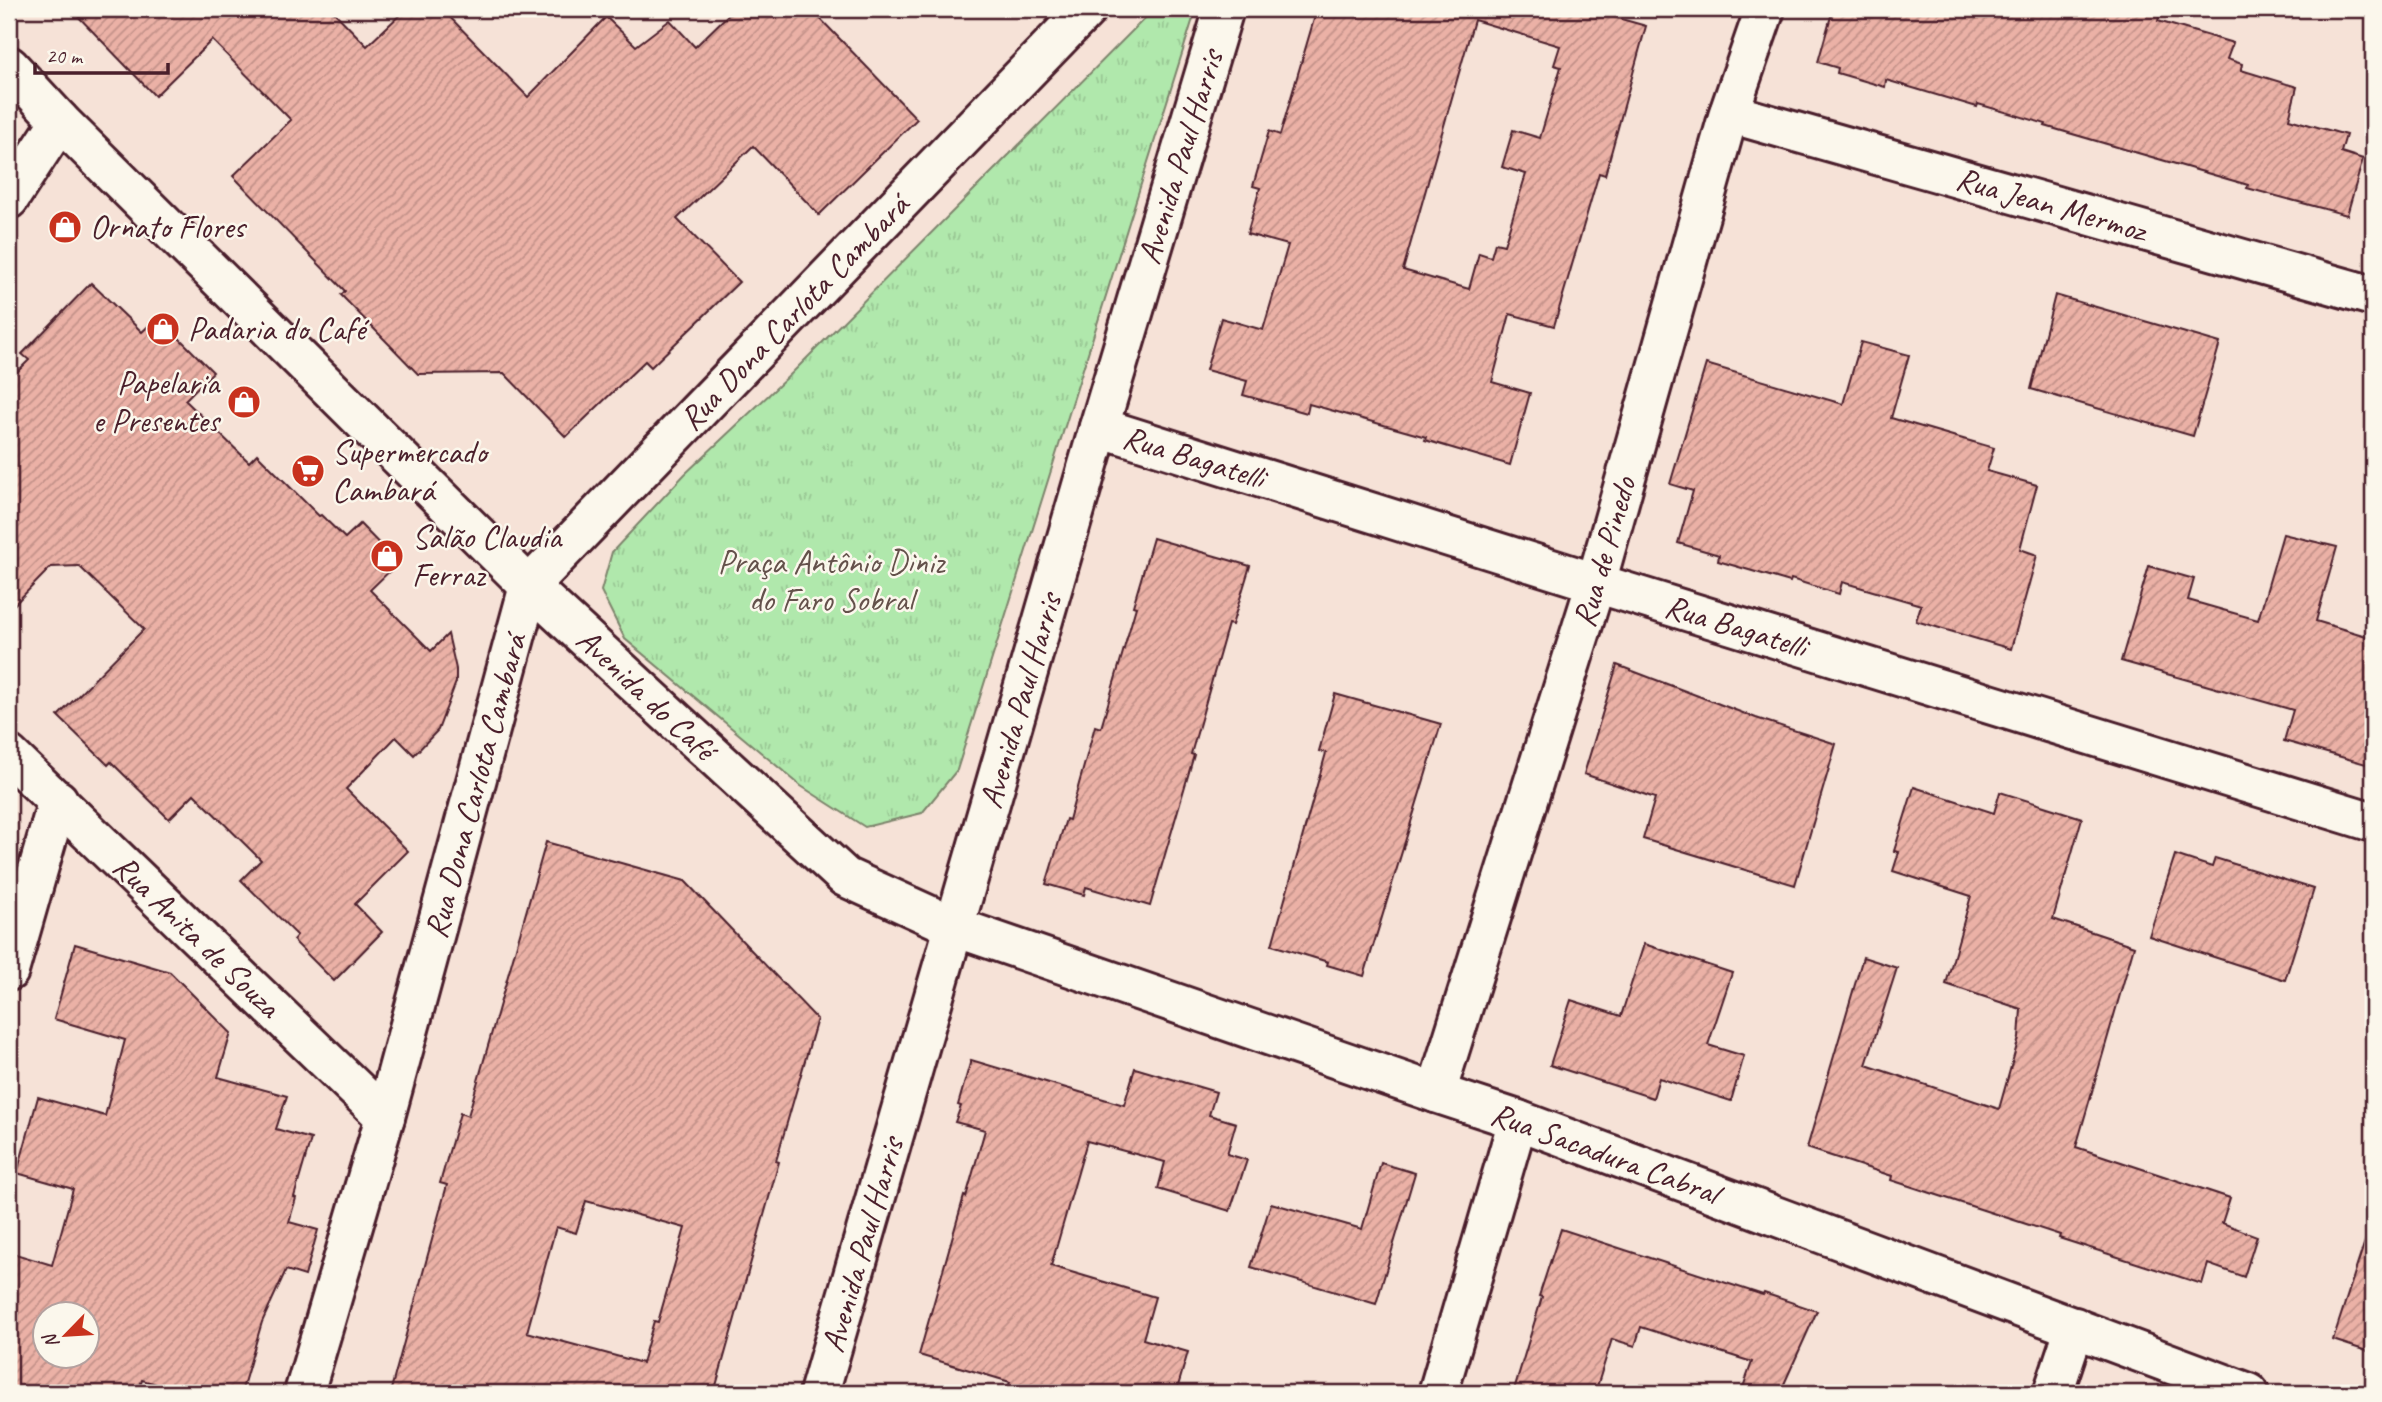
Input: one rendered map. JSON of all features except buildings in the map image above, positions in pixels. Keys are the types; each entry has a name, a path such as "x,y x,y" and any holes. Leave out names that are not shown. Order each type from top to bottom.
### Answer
{"street":[{"name":"Rua Dona Carlota Cambará","path":"304,1393 385,1117 529,586 1087,9"},
{"name":"Avenida Paul Harris","path":"819,1393 1099,427 1224,9"},
{"name":"Rua de Pinedo","path":"1436,1093 1596,583 1729,113 1765,9"},
{"name":"Avenida do Café","path":"9,66 60,121 529,586 845,877 956,927"},
{"name":"Rua Jean Mermoz","path":"1729,113 2373,296"},
{"path":"9,199 60,121"},
{"name":"Rua Bagatelli","path":"1099,427 2373,822"},
{"name":"Rua Anita de Souza","path":"9,755 385,1117"},
{"path":"9,971 58,800"},
{"name":"Rua Sacadura Cabral","path":"956,927 1518,1120 2249,1393"},
{"path":"1438,1393 1518,1120"},
{"path":"2053,1393 2076,1327"}],"green space":[{"name":"Praça Antônio Diniz do Faro Sobral","path":"1154,9 1196,9 957,770 922,813 865,827 801,786 625,639 601,591 612,552 685,474 792,373"}],"place":[{"name":"Ornato Flores","path":"65,227"},
{"name":"Padaria do Café","path":"163,329"},
{"name":"Papelaria e Presentes","path":"244,402"},
{"name":"Supermercado Cambará","path":"308,471"},
{"name":"Salão Claudia Ferraz","path":"387,556"}]}
